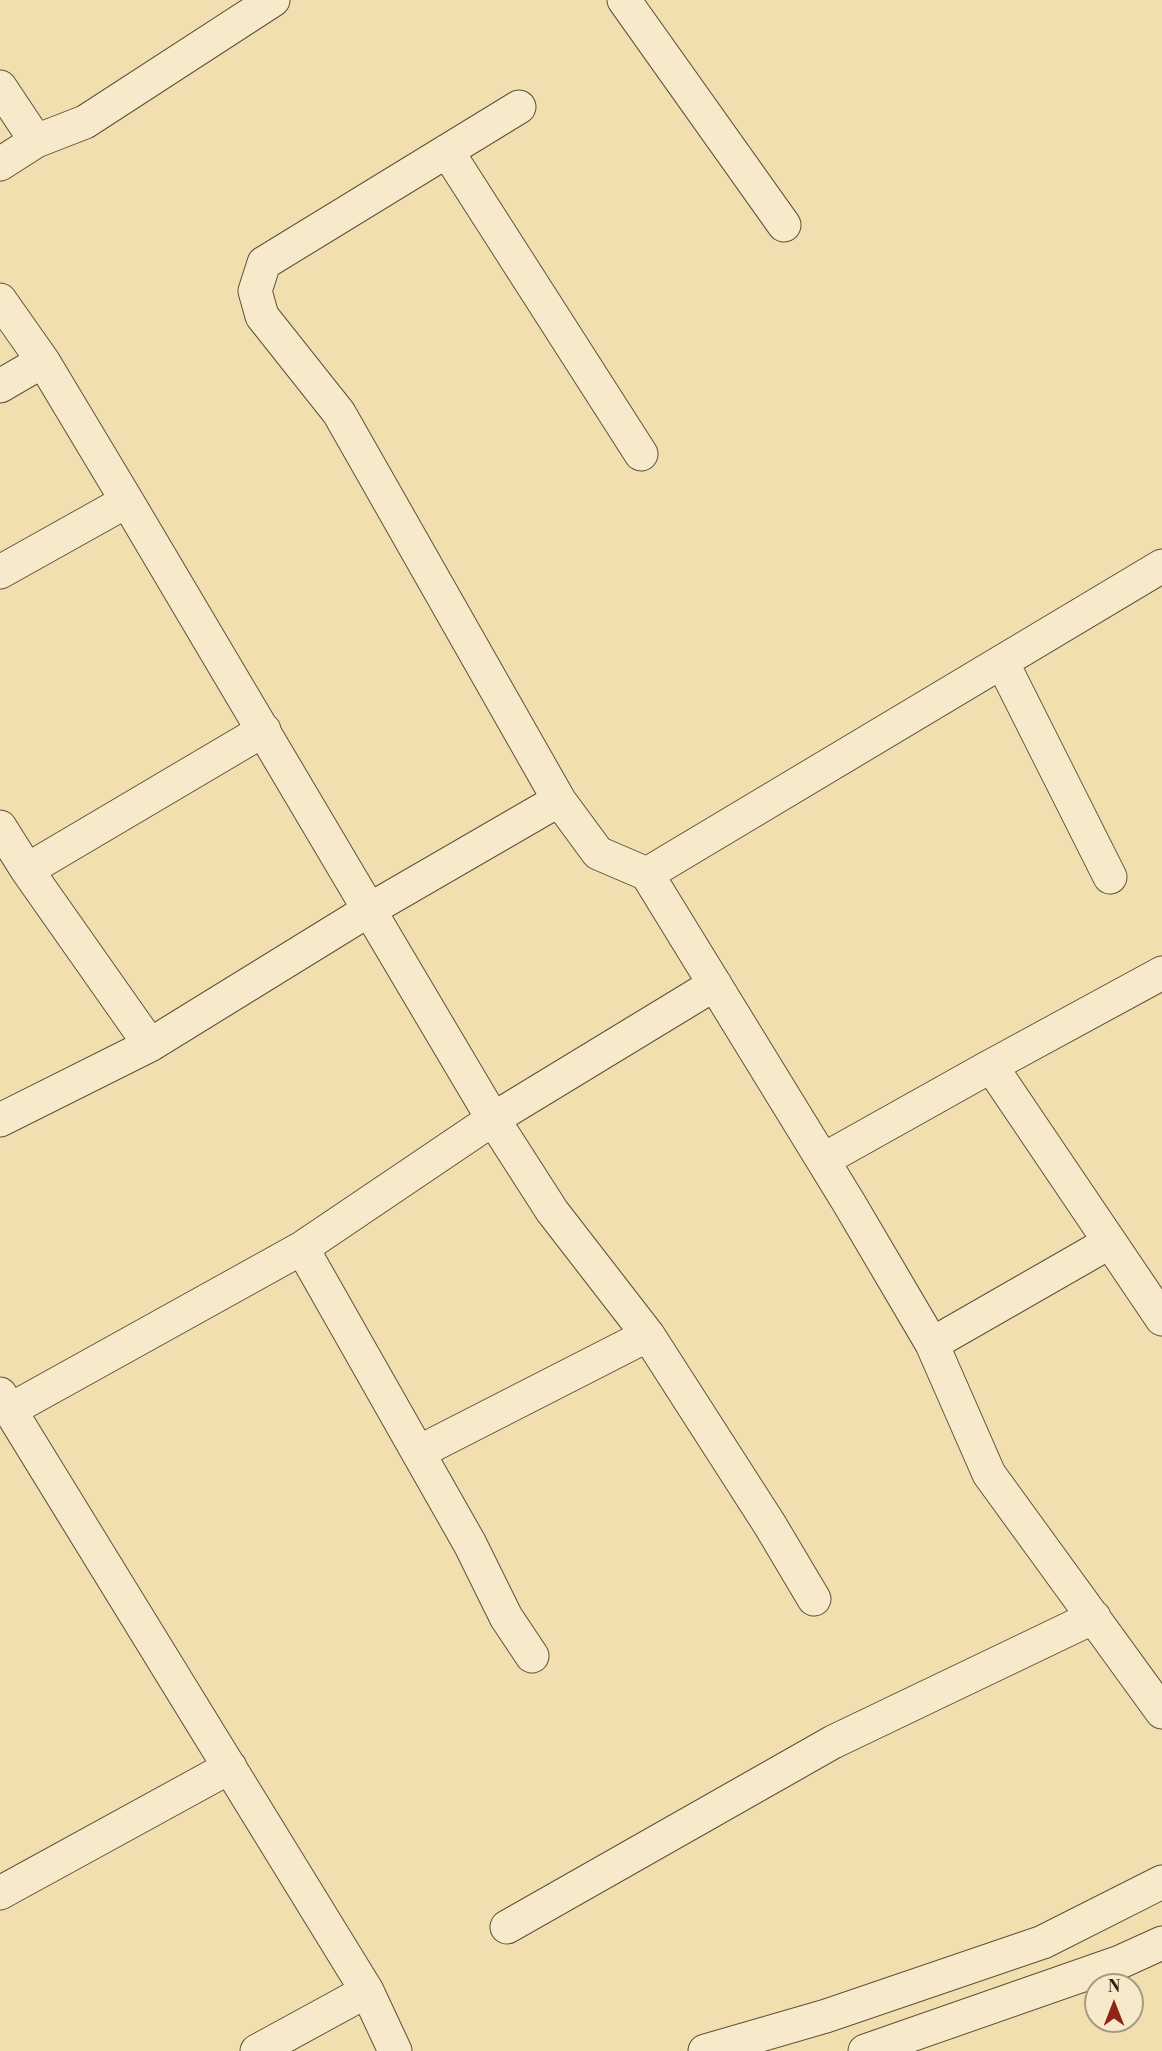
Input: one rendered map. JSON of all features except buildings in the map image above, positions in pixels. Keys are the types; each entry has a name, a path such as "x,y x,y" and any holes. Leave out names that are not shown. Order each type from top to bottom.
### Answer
{"street":[{"path":"0,164 36,141 85,122 273,0"},
{"path":"624,0 784,225"},
{"path":"0,87 36,141"},
{"path":"519,107 264,263 255,291 262,316 339,413 559,800 598,854 647,874 824,1161 932,1344 988,1474 1162,1712"},
{"path":"447,151 641,454"},
{"path":"0,300 43,361 493,1119 552,1211 648,1335 770,1525 814,1599"},
{"path":"0,386 43,361"},
{"path":"0,572 127,501"},
{"path":"647,874 1162,566"},
{"path":"1002,662 1110,877"},
{"path":"27,870 264,730"},
{"path":"0,1120 150,1045 369,909 559,800"},
{"path":"0,827 27,870 150,1045"},
{"path":"824,1161 991,1066 1162,973"},
{"path":"395,2051 367,1991 5,1402 302,1248 493,1119 715,984"},
{"path":"991,1066 1162,1319"},
{"path":"932,1344 1110,1242"},
{"path":"302,1248 470,1544 506,1617 532,1656"},
{"path":"419,1452 648,1335"},
{"path":"507,1927 833,1742 1094,1617"},
{"path":"0,1893 230,1767"},
{"path":"705,2051 826,2016 1043,1942 1162,1882"},
{"path":"865,2051 1120,1962 1162,1942"},
{"path":"257,2051 367,1991"}]}
